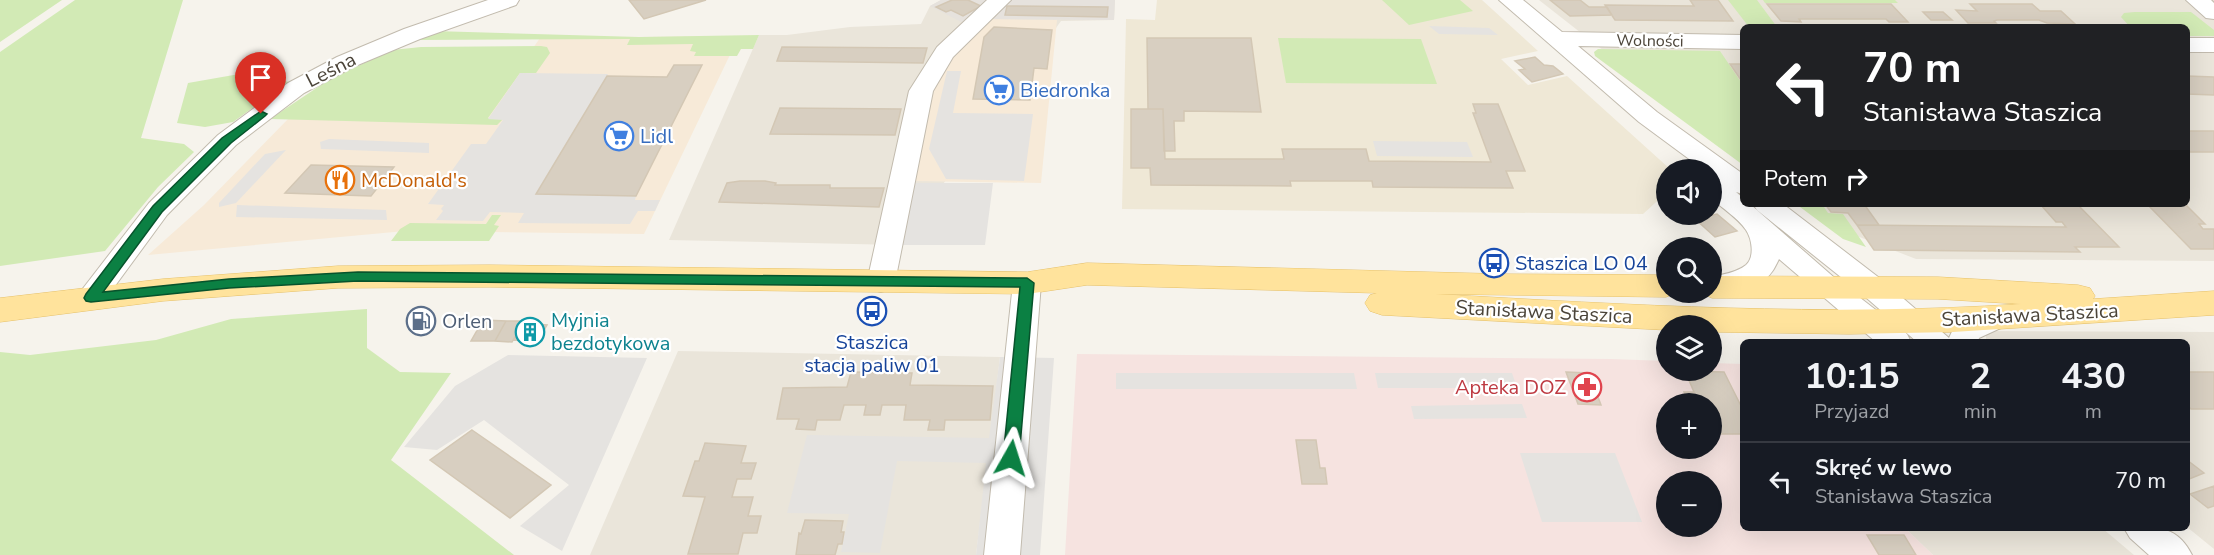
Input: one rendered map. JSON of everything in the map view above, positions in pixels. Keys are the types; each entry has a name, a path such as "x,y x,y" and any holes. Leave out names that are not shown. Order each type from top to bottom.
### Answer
{"main road":[{"name":"Stanisława Staszica","path":"0,310 229,284 358,277 489,276 1027,283 1087,274 1501,285 1656,286"},
{"name":"Stanisława Staszica","path":"1027,283 1085,293 1353,302 1616,316 1869,321 1915,335 1995,319 2210,303"},
{"name":"Stanisława Staszica","path":"1722,286 1938,288 2210,303"}],"street":[{"name":"Leśna","path":"91,298 158,209 227,140 296,88 321,73 356,57 443,22 508,0"},
{"path":"881,282 921,91 928,75 947,48 1000,0"},
{"path":"1510,0 1648,117 1740,184"},
{"path":"2196,0 2214,14"},
{"name":"Wolności","path":"1557,39 1740,42"},
{"path":"2190,45 2214,45"},
{"path":"1648,117 1686,159"},
{"path":"1722,191 1740,202"},
{"path":"1749,207 1872,287 1915,335"},
{"path":"1722,283 1754,274 1764,262 1766,250 1762,215"},
{"path":"1762,215 1827,287 1869,321"},
{"path":"1002,555 1027,283"},
{"path":"1964,339 1966,332 1995,319"},
{"path":"2146,531 2174,555"}],"shaded area":[{"path":"941,0 1115,0 1114,20 1061,21 899,245 669,240 759,35 787,35 850,27 921,24 930,6"},
{"path":"941,0 1115,0 1114,20 987,19 975,29 930,6"},
{"path":"1157,0 1482,0 1538,51 1501,59 1528,85 1567,76 1659,159 1656,159 1656,202 1643,214 1122,209 1126,19 1155,20"},
{"path":"1539,0 2214,0 2214,261 1916,259 1826,224 1804,207 2190,207 2190,24 1740,24 1740,158"},
{"path":"987,19 1057,20 1041,183 911,181 931,83 958,42"},
{"path":"1429,26 1489,28 1498,35 1439,34"},
{"path":"739,36 644,234 405,231 148,255 204,205 289,118 482,122 540,38"},
{"path":"947,71 961,71 953,113 1033,114 1024,181 946,179 929,149"},
{"path":"520,73 608,74 536,194 636,196 635,200 660,200 655,211 638,211 630,224 518,223 524,213 490,212 483,221 436,220 443,211 441,209 444,205 428,204 471,144 486,144 503,120 488,119"},
{"path":"329,139 429,143 429,153 321,149 320,142"},
{"path":"1373,141 1467,142 1473,157 1377,156"},
{"path":"286,150 236,203 219,207 219,203 265,154"},
{"path":"913,183 993,183 985,245 899,245"},
{"path":"237,205 386,210 387,220 236,217"},
{"path":"1986,331 2214,332 2214,549 2190,529 2190,339 1986,339"},
{"path":"678,351 1000,357 976,555 590,555"},
{"path":"1077,354 1656,361 1656,381 1722,381 1722,363 1740,364 1740,531 1908,531 1933,555 1065,555"},
{"path":"508,355 647,358 562,551 520,526 569,485 484,420 437,450 404,447 455,386"},
{"path":"1000,357 1054,358 1040,555 976,555 986,463 897,461 880,553 841,552 849,514 787,513 807,435 989,438"},
{"path":"1116,373 1354,373 1357,389 1116,389"},
{"path":"1375,373 1512,373 1517,388 1378,388"},
{"path":"1522,404 1527,418 1414,419 1411,406"},
{"path":"1520,453 1615,453 1642,522 1542,522"},
{"path":"1908,531 2106,531 2134,555 1933,555"}],"green space":[{"path":"0,0 62,0 0,42"},
{"path":"75,0 183,0 141,138 184,144 194,152 158,187 105,251 0,266 0,52"},
{"path":"1382,0 1460,0 1473,11 1409,25"},
{"path":"1728,0 1757,0 1775,24 1747,24"},
{"path":"1763,0 1895,0 1898,3 1765,3"},
{"path":"2191,12 2214,30 2214,36 2190,36 2190,24 2127,24 2121,17 2124,13"},
{"path":"434,31 639,37 759,35 753,49 741,49 737,56 694,56 696,52 690,51 693,44 627,45 630,39 415,40"},
{"path":"1278,38 1421,39 1437,84 1286,83"},
{"path":"421,47 547,47 550,53 536,73 520,73 488,118 503,119 497,125 270,119 330,79 392,50"},
{"path":"1598,49 1720,51 1740,81 1740,163 1595,56 1594,52"},
{"path":"245,73 289,82 233,122 205,127 177,123 188,83"},
{"path":"1800,207 1824,207 1828,213 1843,214 1866,247 1843,239"},
{"path":"492,215 501,215 494,225 499,226 489,241 391,241 400,229 410,223 486,224"},
{"path":"367,309 367,348 400,372 451,373 391,460 514,555 0,555 0,352 30,355 156,340 231,319"}],"building":[{"path":"629,0 706,0 644,19"},
{"path":"952,0 968,0 981,6 963,16 951,10 946,12 936,7"},
{"path":"1550,0 1580,0 1589,7 1607,7 1612,15 1570,16"},
{"path":"1690,0 1718,0 1733,21 1615,20 1605,5 1694,6"},
{"path":"1767,4 1891,4 1908,22 1889,22 1886,19 1781,21"},
{"path":"1970,4 2032,4 2040,11 2061,11 2075,24 2047,23 2039,20 1968,23 1956,10 1977,11"},
{"path":"1007,6 1108,7 1107,17 1005,15"},
{"path":"1923,12 1943,12 1952,20 1931,20"},
{"path":"994,27 1052,30 1047,69 1034,68 1030,100 973,99 984,37"},
{"path":"1147,38 1251,38 1261,112 1184,111 1184,121 1174,121 1175,151 1164,151 1163,109 1148,109"},
{"path":"782,47 927,48 923,63 777,61"},
{"path":"1535,57 1544,65 1553,66 1563,74 1532,82 1519,70 1525,69 1515,61"},
{"path":"1730,64 1740,64 1740,79"},
{"name":"Lidl","path":"674,65 702,65 636,196 536,194 607,76 667,77"},
{"path":"2190,76 2214,77 2214,95 2190,94"},
{"path":"1473,104 1498,104 1525,171 1506,171 1513,188 1373,187 1372,181 1290,181 1291,186 1151,185 1150,168 1131,168 1131,109 1163,109 1165,159 1284,159 1282,149 1366,149 1369,161 1491,162 1473,113 1476,113"},
{"path":"780,108 901,109 895,135 770,134"},
{"path":"2190,131 2214,131 2214,152 2190,152"},
{"name":"McDonald's","path":"311,165 394,167 371,196 285,193"},
{"path":"765,181 776,183 775,185 830,185 830,188 884,188 879,207 719,202 727,183"},
{"path":"1827,207 1866,207 1879,225 1857,225 1848,213 1831,212"},
{"path":"2043,207 2080,207 2119,247 2075,247 2080,252 1874,250 1857,225 2066,227 2062,222 2056,222"},
{"path":"2150,207 2188,207 2205,224 2199,224 2203,229 2214,229 2214,249 2191,249"},
{"path":"1722,218 1737,231 1715,237 1702,225 1722,225"},
{"path":"483,320 506,321 495,341 471,341"},
{"path":"506,321 524,321 512,342 495,341"},
{"name":"Myjnia bezdotykowa","path":"523,324 547,325 538,341 514,340"},
{"path":"851,372 912,373 910,385 993,386 990,420 945,420 944,430 928,430 930,420 904,420 906,405 882,405 880,415 864,415 866,405 844,405 840,420 817,420 815,430 796,429 799,419 777,419 783,388 847,387"},
{"path":"1566,372 1589,373 1601,405 1578,404"},
{"path":"1722,372 1724,372 1740,404 1740,434 1722,434 1722,393 1684,392 1694,392 1689,381 1722,381"},
{"path":"2190,372 2214,372 2214,409 2191,409"},
{"path":"472,430 551,485 510,518 430,460"},
{"path":"1296,440 1316,440 1320,468 1325,468 1327,484 1302,484"},
{"path":"705,443 746,446 741,463 756,463 751,479 737,479 732,497 753,497 748,516 761,516 757,533 743,533 738,554 688,554 705,497 683,496 695,461 699,461"},
{"path":"2190,462 2204,473 2190,479"},
{"path":"2214,486 2214,506 2208,508 2190,494"},
{"path":"805,520 843,521 842,544 838,544 835,555 796,555 799,533 801,534"},
{"path":"1867,535 1904,535 1916,555 1879,555"}],"place":[{"name":"Biedronka","path":"999,90"},
{"name":"Lidl","path":"619,136"},
{"name":"McDonald's","path":"340,180"},
{"name":"Staszica LO 04","path":"1494,263"},
{"name":"Staszica stacja paliw 01","path":"872,311"},
{"name":"Orlen","path":"421,321"},
{"name":"Myjnia bezdotykowa","path":"530,332"},
{"name":"Apteka DOZ","path":"1587,387"}],"route":[{"path":"261,114 227,140 158,209 91,298 229,284 358,277 489,276 1027,283 1026,314 1011,458"}]}
